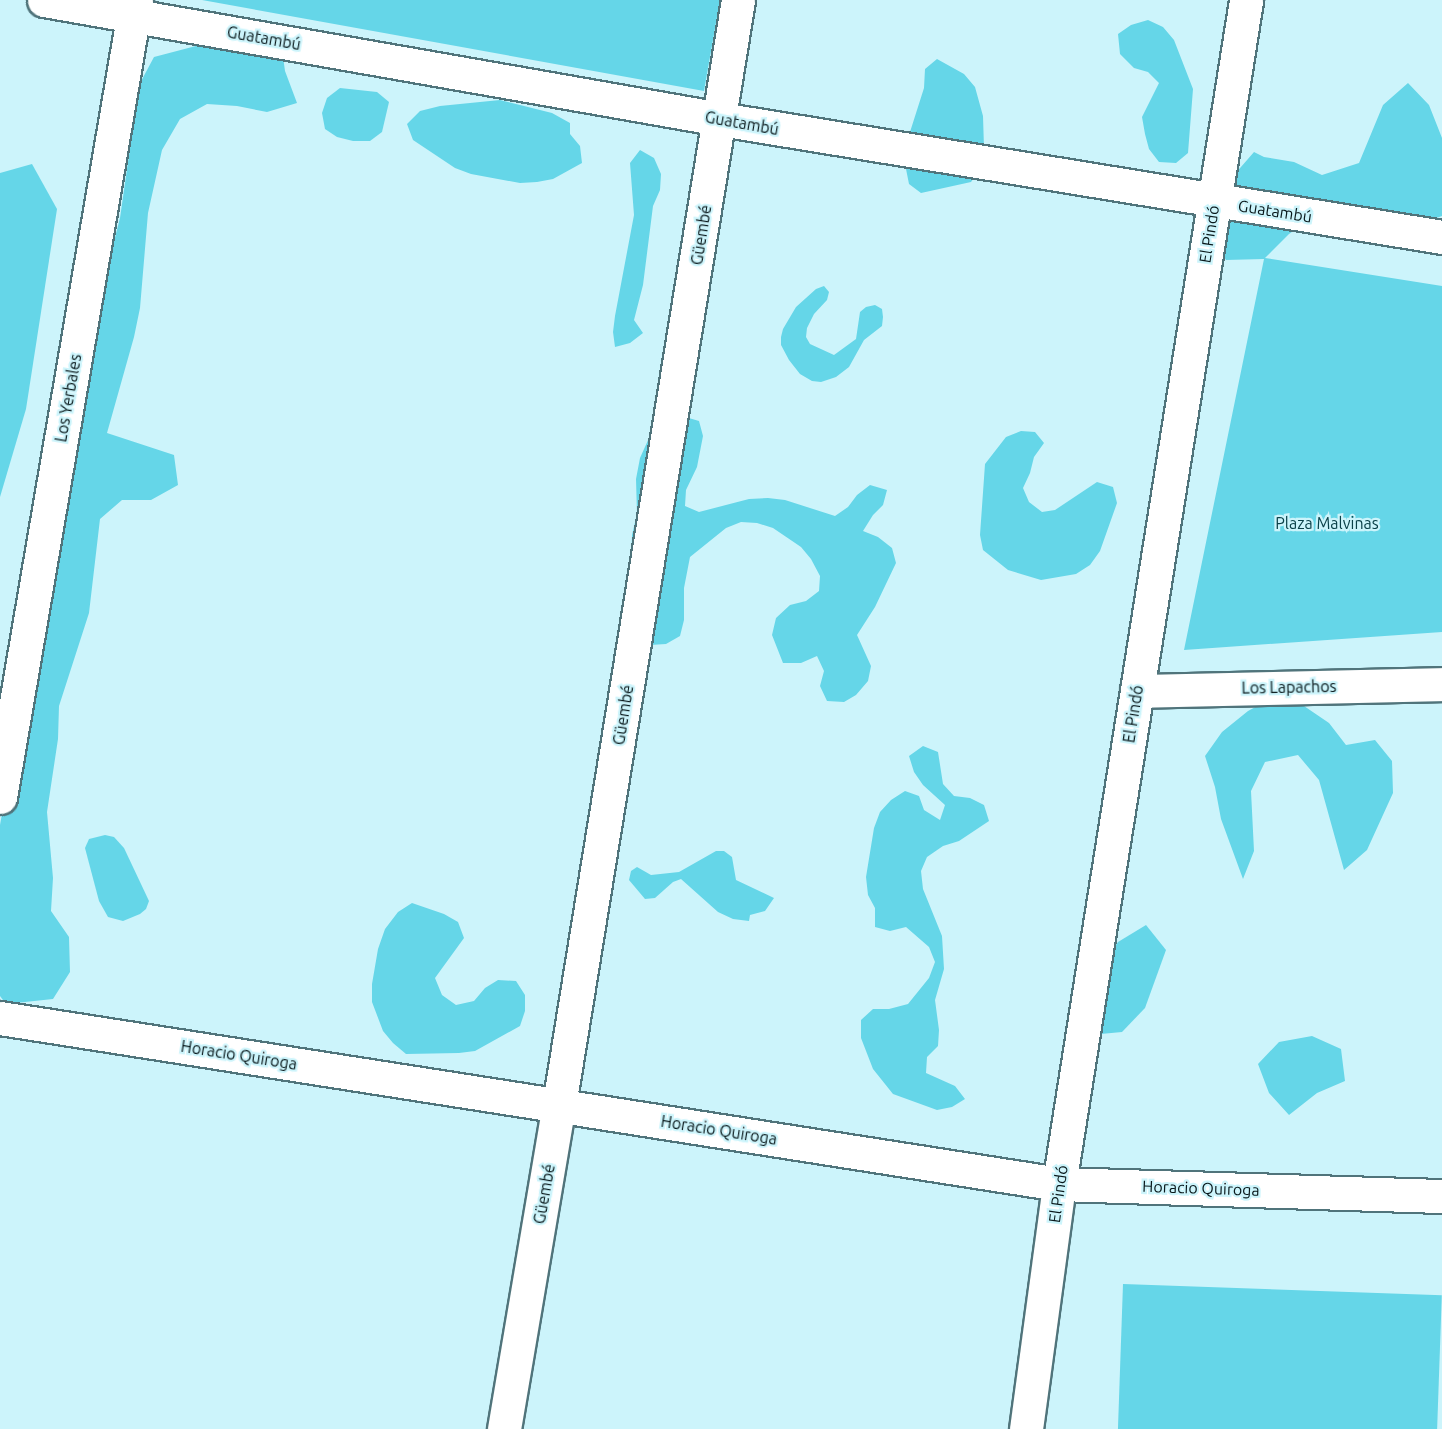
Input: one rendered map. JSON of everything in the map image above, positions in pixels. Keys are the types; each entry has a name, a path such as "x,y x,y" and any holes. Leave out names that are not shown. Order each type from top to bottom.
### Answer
{"street":[{"name":"Guatambú","path":"44,0 135,7 720,119 1442,237"},
{"name":"Güembé","path":"504,1429 559,1105 738,0"},
{"name":"El Pindó","path":"1026,1429 1059,1184 1246,0"},
{"name":"Los Yerbales","path":"0,796 135,7"},
{"name":"Los Lapachos","path":"1137,691 1442,684"},
{"name":"Horacio Quiroga","path":"0,1018 1059,1184 1442,1196"}],"green space":[{"path":"202,0 720,0 704,91"},
{"path":"1148,20 1163,27 1174,40 1193,89 1188,153 1176,163 1159,162 1149,149 1145,134 1142,117 1159,83 1148,72 1134,68 1120,54 1118,34 1131,25"},
{"path":"215,41 281,42 285,71 297,103 267,112 237,106 207,104 180,119 162,150 148,213 140,308 107,433 174,455 178,485 151,500 122,500 100,519 89,613 59,706 58,739 47,812 53,878 51,911 69,937 70,972 53,999 6,1004 0,996 0,825 97,278 112,249 120,218 139,85 154,57"},
{"path":"937,59 964,74 975,87 983,116 984,148 980,169 971,182 921,193 909,184 903,154 924,88 925,69"},
{"name":"Plaza Malvinas","path":"1408,83 1429,105 1442,138 1442,216 1396,232 1314,216 1289,234 1265,258 1442,286 1442,632 1184,650 1264,259 1226,260 1210,234 1234,175 1254,152 1264,157 1294,162 1322,175 1359,163 1383,105"},
{"path":"340,88 377,92 389,102 382,132 370,141 353,141 337,137 325,129 322,113 327,98"},
{"path":"500,100 552,113 570,123 570,134 580,146 582,163 553,179 537,182 520,183 471,174 455,168 413,140 407,124 420,111 440,106"},
{"path":"640,150 654,158 661,174 660,190 653,206 643,285 634,320 643,333 630,343 615,347 613,332 615,316 634,215 630,163"},
{"path":"32,164 57,209 26,409 0,497 0,173"},
{"path":"824,286 829,292 827,300 814,314 807,328 806,337 810,344 834,355 856,339 860,312 866,307 875,305 882,309 883,317 882,326 864,340 849,367 836,377 821,382 812,381 800,374 781,345 781,337 796,307 816,289"},
{"path":"682,416 699,421 703,436 697,467 686,490 685,506 699,512 749,499 768,498 785,500 835,516 848,507 857,495 870,485 887,490 883,505 873,515 863,531 878,537 892,548 896,563 875,607 857,635 871,666 868,681 856,695 844,702 827,701 820,686 824,671 817,656 801,663 783,663 772,635 776,618 790,605 806,601 819,591 820,576 801,547 773,528 757,523 741,522 726,528 690,557 684,588 684,620 680,636 666,644 650,645 631,570 632,535 637,514 636,479 640,458 653,429"},
{"path":"1021,431 1035,432 1044,443 1034,457 1023,488 1029,502 1042,512 1055,510 1097,482 1113,487 1117,503 1100,551 1090,565 1076,574 1041,580 1008,570 983,550 980,535 985,464 1006,437"},
{"path":"1274,697 1304,706 1329,723 1346,745 1375,740 1392,761 1393,793 1367,850 1344,870 1319,780 1298,755 1265,762 1251,791 1254,851 1243,879 1221,819 1215,787 1205,756 1222,732 1248,711"},
{"path":"923,746 938,752 943,784 954,796 970,798 984,805 989,821 959,841 943,846 927,857 921,871 923,889 942,936 944,969 935,1000 939,1030 938,1046 927,1057 926,1073 955,1086 965,1099 952,1107 937,1110 893,1094 873,1069 861,1038 861,1020 873,1009 889,1009 908,1004 929,978 935,962 929,947 906,927 890,931 875,927 875,908 868,895 866,877 874,828 880,812 891,800 905,791 919,796 924,810 940,820 945,805 923,785 914,772 909,756"},
{"path":"105,835 114,837 124,848 149,901 146,909 140,914 123,921 108,917 99,901 85,848 89,839"},
{"path":"716,851 724,851 732,857 736,880 774,898 765,911 750,915 749,921 733,919 718,912 681,879 673,882 655,898 645,899 629,880 631,871 637,867 651,875 679,872"},
{"path":"412,903 444,914 458,922 464,938 435,978 442,995 456,1005 474,1001 485,988 498,980 516,981 525,995 525,1011 520,1026 475,1051 406,1054 393,1043 383,1031 372,1002 372,984 378,949 385,929 398,912"},
{"path":"1146,925 1166,950 1145,1008 1122,1032 1090,1035 1098,971 1118,942"},
{"path":"1312,1036 1341,1049 1345,1081 1317,1093 1289,1115 1269,1093 1258,1064 1279,1042"},
{"path":"1123,1284 1442,1295 1437,1429 1118,1429"}]}
